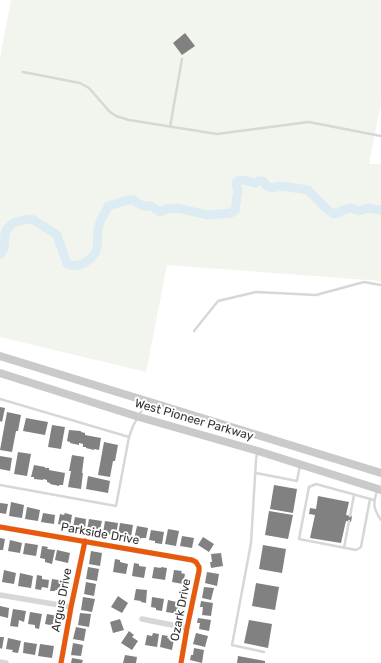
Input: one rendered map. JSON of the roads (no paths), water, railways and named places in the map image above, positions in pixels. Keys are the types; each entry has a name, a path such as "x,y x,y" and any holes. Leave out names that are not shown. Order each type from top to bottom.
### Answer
{"main road":[{"name":"West Pioneer Parkway","path":"0,356 381,474"},
{"name":"West Pioneer Parkway","path":"0,373 139,417 258,451 379,489"},
{"path":"379,489 381,474"}],"street":[{"name":"Parkside Drive","path":"0,527 192,560 196,562"},
{"name":"Argus Drive","path":"61,663 85,541"},
{"name":"Ozark Drive","path":"181,663 199,571 199,567 196,562"},
{"path":"0,595 71,607"},
{"path":"142,619 187,628"},
{"path":"0,662 6,663"}],"lane":[{"path":"170,127 182,59"},
{"path":"23,72 80,83 89,88 110,112 116,116 129,120 217,134 309,122 381,136"},
{"path":"194,331 218,300 256,292 316,295 364,282 381,285"},
{"path":"0,398 129,437"},
{"path":"0,485 116,506 129,437 133,426 147,401"},
{"path":"258,451 256,460 251,543 232,645 264,652"},
{"path":"256,473 297,480 300,464"},
{"path":"370,499 361,547 356,550 299,540 309,487 316,484 374,500"},
{"path":"379,489 374,503 376,513 381,520"},
{"path":"350,516 354,495"},
{"path":"344,548 349,521"}],"waterway":[{"path":"0,255 4,248 6,230 13,223 32,219 57,235 67,264 81,264 89,260 97,248 99,226 108,206 128,200 134,200 143,206 151,206 160,212 166,209 178,208 207,215 231,213 235,211 238,189 236,184 237,181 243,180 255,183 263,181 271,188 282,186 308,190 334,214 351,208 359,211 368,208 381,210"}]}
